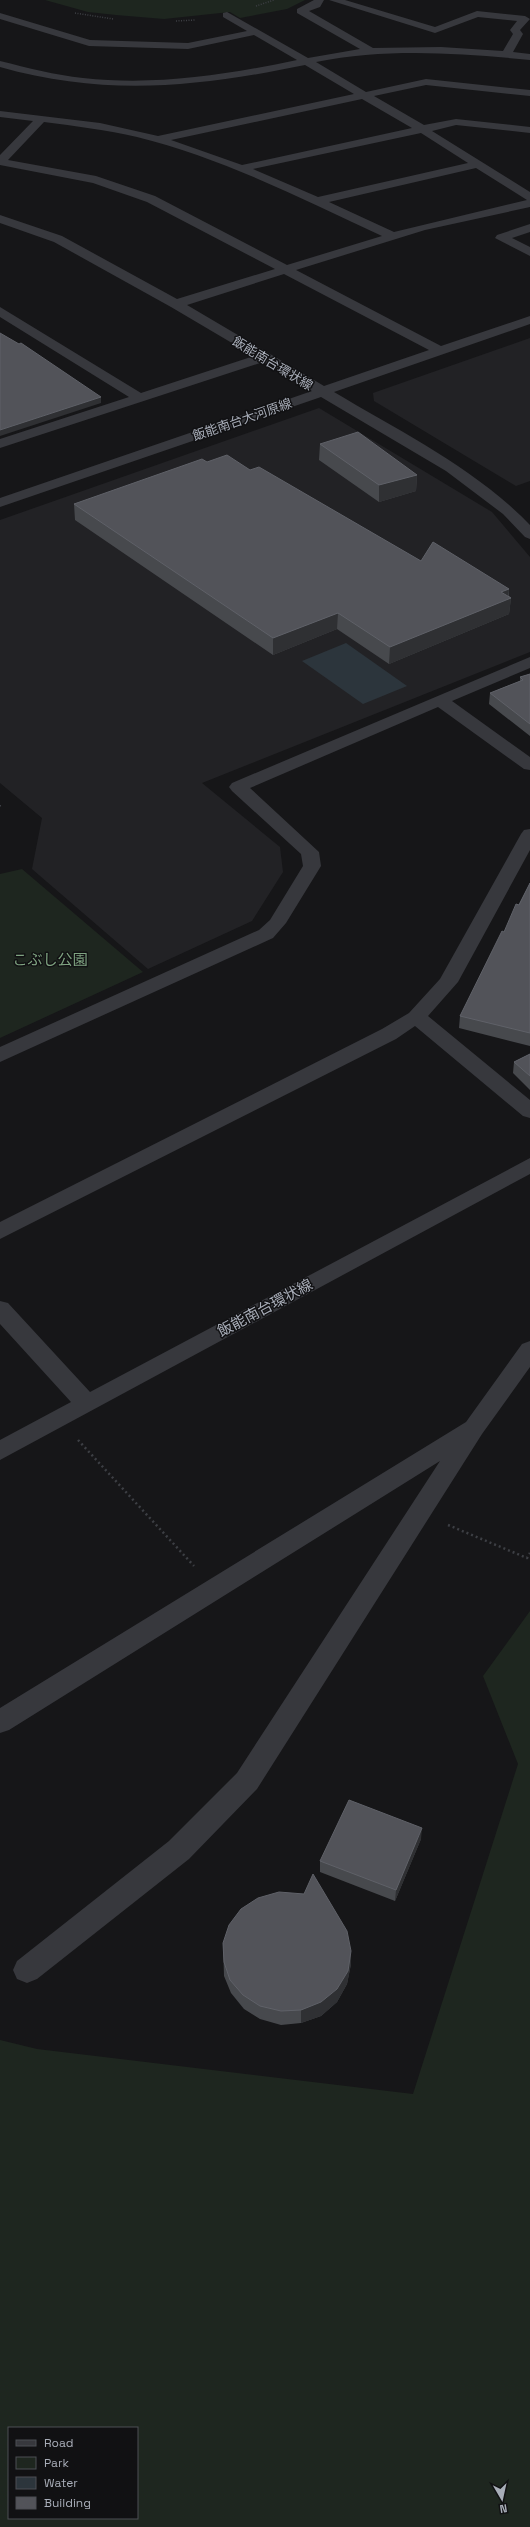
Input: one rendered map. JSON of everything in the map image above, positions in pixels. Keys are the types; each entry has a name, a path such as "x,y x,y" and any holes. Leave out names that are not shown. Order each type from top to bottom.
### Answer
{"street":[{"path":"319,0 316,5 301,11 371,51"},
{"path":"334,0 435,30 477,14 525,19 515,30 518,34 506,54"},
{"path":"227,15 422,129 530,196"},
{"path":"0,16 89,43 188,46 256,32"},
{"path":"0,28 20,22"},
{"path":"0,64 37,75 68,80 135,85 223,78 306,61 371,51 415,49 506,54 530,57"},
{"path":"158,139 426,82 530,93"},
{"path":"0,114 102,127 158,139 243,168 393,236"},
{"path":"0,162 41,119"},
{"path":"243,168 456,122 530,130"},
{"path":"0,162 96,180 151,199 440,351"},
{"path":"318,201 479,164"},
{"path":"176,304 393,236 530,203"},
{"name":"飯能南台環状線","path":"0,219 58,239 176,304 321,392 451,468 508,511 530,534"},
{"path":"530,228 501,238 530,252"},
{"path":"0,311 140,398"},
{"name":"飯能南台大河原線","path":"0,503 530,320"},
{"path":"0,444 12,434 140,398 264,357"},
{"path":"0,1055 266,934 277,923 312,866 310,852 238,787 530,662"},
{"path":"439,700 530,765"},
{"path":"0,1231 389,1034 416,1017 448,982 530,834"},
{"path":"416,1017 530,1111"},
{"name":"飯能南台環状線","path":"0,1451 530,1165"},
{"path":"0,1309 88,1404"},
{"path":"27,1970 179,1850 247,1781 421,1514 474,1428 530,1350"},
{"path":"0,1722 216,1590 474,1428"}],"path":[{"path":"70,12 117,20"},
{"path":"171,21 227,15"},
{"path":"59,1420 216,1590"},
{"path":"421,1514 527,1558 530,1553"}],"shaded area":[{"path":"530,338 530,481 516,486 374,401 373,393"},
{"path":"319,408 492,512 530,557 530,652 202,783 280,847 283,872 252,921 148,969 32,869 42,818 0,783 0,520"}],"green space":[{"path":"45,0 305,0 287,9 240,18 230,12 164,19 88,12"},
{"name":"こぶし公園","path":"22,869 143,972 0,1038 0,874"},
{"path":"530,1611 530,2527 0,2527 0,2040 37,2049 413,2094 518,1764 483,1676"}],"water":[{"path":"346,643 407,686 363,704 302,661"}],"building":[{"path":"0,333 19,344 21,343 101,397 0,430"},
{"path":"358,432 417,475 379,485 320,444"},
{"path":"227,455 250,470 259,467 421,561 433,542 509,589 501,592 511,598 390,647 338,613 273,638 74,504 202,459 207,462"},
{"path":"530,674 530,724 490,693 523,680 520,677"},
{"path":"530,883 530,1033 460,1016 502,931 504,932 516,904 519,905"},
{"path":"530,1054 530,1076 514,1062"},
{"path":"349,1800 422,1828 396,1890 320,1861"},
{"path":"313,1874 347,1931 351,1951 348,1971 337,1989 321,2002 301,2010 281,2011 260,2006 243,1995 230,1980 224,1962 223,1943 229,1925 241,1909 258,1898 279,1892 304,1894"}]}
